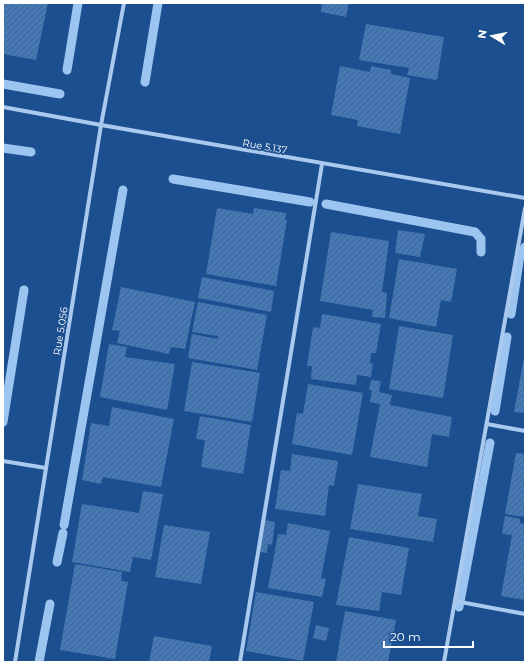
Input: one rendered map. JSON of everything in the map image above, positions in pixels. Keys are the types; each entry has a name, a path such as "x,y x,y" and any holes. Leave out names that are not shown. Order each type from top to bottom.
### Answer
{"street":[{"name":"Rue 5.056","path":"15,662 101,125 124,3"},
{"name":"Rue 5.137","path":"3,107 322,164 525,198"},
{"path":"240,662 322,164"},
{"path":"444,662 525,208"},
{"path":"487,424 525,431"},
{"path":"3,461 46,468"},
{"path":"455,601 525,614"}],"building":[{"path":"3,3 48,3 36,60 3,54"},
{"path":"322,3 349,3 346,17 321,12"},
{"path":"366,24 444,37 437,80 407,75 409,68 359,60"},
{"path":"340,66 370,72 371,66 391,70 391,74 410,78 400,134 357,126 358,120 331,115"},
{"path":"217,208 253,214 254,208 286,213 285,220 287,220 276,286 206,274"},
{"path":"398,230 425,234 420,257 395,253"},
{"path":"331,232 389,241 382,292 387,293 385,318 372,317 373,310 320,301"},
{"path":"399,259 457,269 451,302 441,300 436,327 389,318"},
{"path":"202,277 274,291 271,312 198,298"},
{"path":"121,287 195,302 185,349 171,347 169,354 117,343 120,331 112,330"},
{"path":"198,302 267,315 257,370 188,358 192,334 218,339 218,336 192,332"},
{"path":"322,314 381,324 376,353 371,353 370,363 373,364 371,377 357,375 356,385 311,379 312,366 307,366 313,327 320,328"},
{"path":"399,326 453,335 443,398 389,389"},
{"path":"109,344 127,347 125,357 175,364 167,410 100,397"},
{"path":"525,357 525,413 514,412"},
{"path":"192,362 260,373 252,422 184,411"},
{"path":"371,380 381,381 379,392 392,395 390,405 452,417 449,437 432,434 427,467 370,457 380,404 370,402 372,390 369,390"},
{"path":"308,384 363,393 352,455 292,444 297,413 303,414"},
{"path":"112,407 174,419 161,487 103,477 101,484 82,480 91,423 109,426"},
{"path":"200,416 251,425 243,474 201,467 205,440 196,439"},
{"path":"516,453 525,454 525,517 505,514"},
{"path":"292,454 338,461 334,486 329,485 325,516 275,509 281,470 290,471"},
{"path":"358,484 422,494 418,516 437,519 433,542 350,529"},
{"path":"143,491 163,494 151,560 133,557 130,572 72,562 82,504 139,513"},
{"path":"505,516 520,519 520,523 525,524 525,600 501,596 512,535 502,534"},
{"path":"265,520 275,522 272,545 268,544 267,553 259,552"},
{"path":"288,523 330,531 321,578 326,579 322,597 268,588 278,534 286,535"},
{"path":"164,525 210,532 201,584 155,577"},
{"path":"349,537 409,548 401,595 382,592 379,611 336,605"},
{"path":"75,564 122,572 121,581 128,582 115,659 60,650"},
{"path":"256,592 314,602 303,661 246,651"},
{"path":"345,611 396,620 388,662 336,662"},
{"path":"316,625 329,628 326,641 313,638"},
{"path":"154,636 212,646 209,662 149,662"}],"waterway":[{"path":"67,70 78,3"},
{"path":"145,82 158,3"},
{"path":"3,84 60,94"},
{"path":"3,148 31,152"},
{"path":"173,179 310,202"},
{"path":"64,525 123,190"},
{"path":"326,204 475,232 481,239 481,252"},
{"path":"511,314 520,255 525,247"},
{"path":"3,422 24,290"},
{"path":"495,411 507,337"},
{"path":"459,607 490,443"},
{"path":"57,562 63,533"},
{"path":"39,662 50,604"}]}
